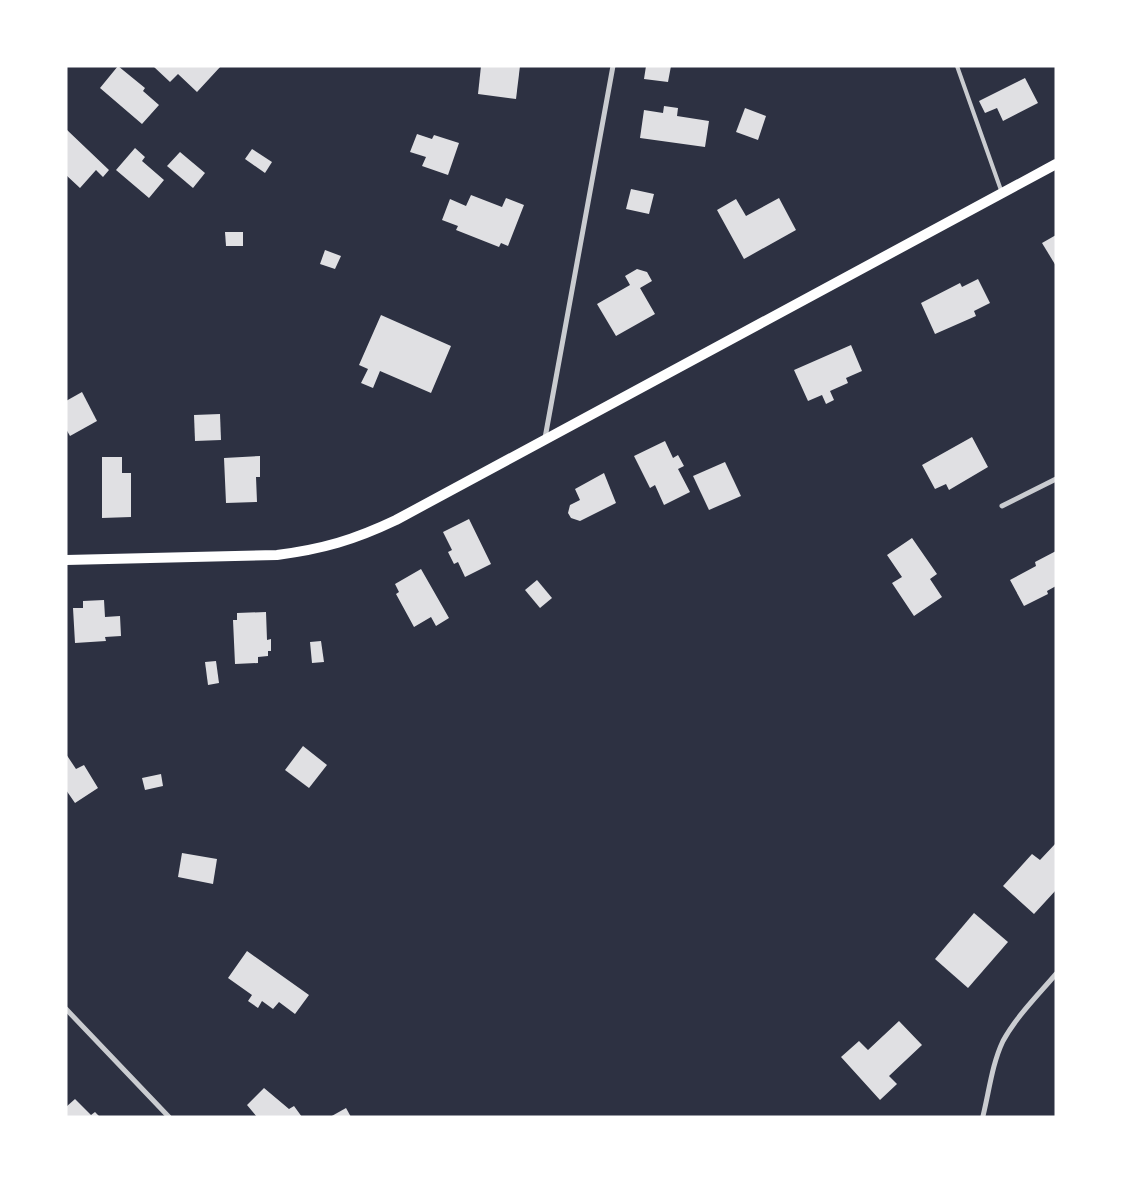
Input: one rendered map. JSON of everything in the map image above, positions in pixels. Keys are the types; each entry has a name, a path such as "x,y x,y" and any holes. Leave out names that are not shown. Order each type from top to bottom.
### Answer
{"main road":[{"path":"66,560 277,555 338,544 368,534 1056,164"}],"street":[{"path":"545,439 613,66"},
{"path":"1002,506 1056,479"},
{"path":"983,1116 997,1058 1004,1040 1018,1019 1056,974"},
{"path":"66,1010 169,1117"}],"lane":[{"path":"957,66 1002,193"}],"building":[{"path":"118,66 145,88 143,91 159,105 142,124 100,88"},
{"path":"153,66 221,66 197,92 178,74 170,82"},
{"path":"481,66 520,66 516,99 478,94"},
{"path":"646,66 671,66 668,82 644,79"},
{"path":"1025,78 1038,103 1003,121 997,108 985,113 979,101"},
{"path":"664,106 678,108 677,116 709,121 705,147 640,138 644,110 663,113"},
{"path":"745,108 766,116 758,140 736,132"},
{"path":"66,129 109,170 103,177 96,170 80,188 66,175"},
{"path":"417,134 432,139 434,135 459,143 448,175 422,166 426,157 410,152"},
{"path":"135,148 145,157 142,161 164,180 149,198 116,170"},
{"path":"252,149 272,162 265,173 245,159"},
{"path":"180,152 205,173 193,188 167,166"},
{"path":"631,189 654,194 649,214 626,209"},
{"path":"471,195 502,207 506,198 524,205 508,246 501,243 499,247 456,230 458,226 442,220 450,199 466,206"},
{"path":"779,198 796,230 744,259 717,210 736,199 746,216"},
{"path":"225,232 243,232 243,246 226,246"},
{"path":"1056,235 1056,266 1042,243"},
{"path":"325,250 341,256 335,269 320,264"},
{"path":"637,269 647,272 652,281 640,288 655,314 616,336 597,304 630,285 625,276"},
{"path":"978,279 990,303 974,311 976,316 935,334 921,303 960,283 962,287"},
{"path":"381,315 451,346 431,393 380,371 373,388 361,383 368,369 359,365"},
{"path":"851,345 862,371 846,378 848,383 830,391 834,400 826,404 822,395 808,401 794,370"},
{"path":"82,392 97,421 70,436 66,429 66,401"},
{"path":"220,414 221,440 195,441 194,415"},
{"path":"972,437 988,467 949,490 946,484 935,489 922,465"},
{"path":"665,441 673,458 678,455 684,466 678,469 690,492 664,505 655,485 650,488 634,456"},
{"path":"260,456 260,477 256,477 257,502 226,503 224,458"},
{"path":"102,457 122,457 122,473 131,473 131,517 102,518"},
{"path":"725,462 741,496 709,510 693,476"},
{"path":"604,473 616,503 580,521 571,518 568,513 570,505 580,500 575,489"},
{"path":"469,519 491,564 465,577 458,562 454,564 448,552 452,550 443,532"},
{"path":"912,538 937,574 930,579 942,597 914,616 892,583 902,577 887,555"},
{"path":"1056,551 1056,586 1047,591 1048,594 1024,606 1010,580 1036,566 1035,562"},
{"path":"421,569 449,618 436,626 431,617 414,627 396,594 399,592 395,584"},
{"path":"537,580 552,598 540,608 525,590"},
{"path":"104,600 105,617 120,616 121,636 105,637 106,641 75,643 73,608 83,608 83,601"},
{"path":"266,612 267,640 271,639 271,651 268,651 268,656 258,657 258,663 235,664 233,620 237,620 237,613"},
{"path":"321,641 324,662 312,663 310,642"},
{"path":"216,661 219,683 208,685 205,662"},
{"path":"303,746 327,765 309,788 285,770"},
{"path":"66,754 76,769 84,765 98,788 75,803 66,790"},
{"path":"161,774 163,786 145,790 142,778"},
{"path":"1056,843 1056,890 1034,914 1003,886 1032,854 1040,860"},
{"path":"182,853 217,859 213,884 178,877"},
{"path":"974,913 1008,942 968,988 935,959"},
{"path":"247,951 309,995 295,1014 279,1002 273,1009 262,1001 258,1008 248,1001 252,995 228,978"},
{"path":"899,1021 922,1045 889,1076 897,1084 880,1100 841,1057 859,1041 868,1050"},
{"path":"264,1088 289,1109 294,1106 302,1117 257,1117 247,1105"},
{"path":"75,1099 91,1115 95,1112 100,1117 66,1117 66,1107"},
{"path":"346,1108 351,1117 330,1117"}]}
